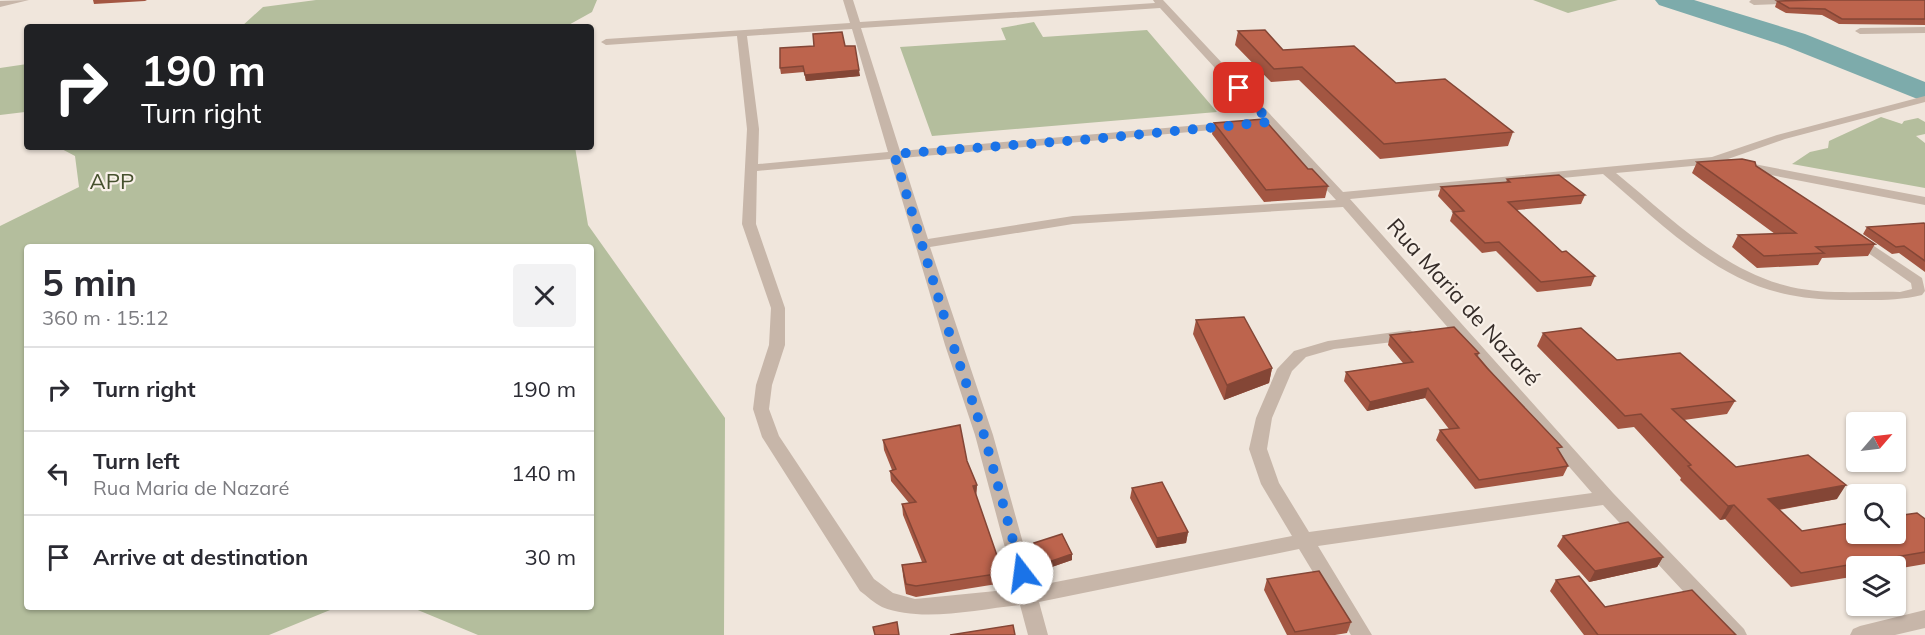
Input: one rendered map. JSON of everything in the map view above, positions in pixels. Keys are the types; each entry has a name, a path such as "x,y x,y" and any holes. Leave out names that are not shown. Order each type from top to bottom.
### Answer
{"street":[{"path":"0,4 24,0"},
{"path":"848,0 922,244 984,435 1038,635"},
{"path":"1754,3 1811,0"},
{"path":"606,42 1160,3"},
{"name":"Rua Maria de Nazaré","path":"1160,3 1258,123 1343,200 1607,498 1737,635"},
{"path":"1860,31 1925,30"},
{"path":"742,33 753,129 750,224 755,247 778,308 777,345 764,386 761,409 771,437 867,585 887,600 915,608 1028,597 1306,540 1607,498"},
{"path":"922,244 1073,220 1343,200 1714,160 1781,137 1920,101"},
{"path":"752,168 1258,123"},
{"path":"1714,160 1925,201"},
{"path":"1751,168 1780,187"},
{"path":"1605,170 1716,258 1765,285 1791,291 1900,296 1917,292 1920,287 1917,281 1846,232"},
{"path":"1362,635 1270,484 1258,449 1264,418 1285,369 1300,354 1333,344 1458,329"},
{"path":"1860,635 1925,619"}],"green space":[{"path":"316,0 597,0 592,12 570,24 244,24 263,7"},
{"path":"1533,0 1618,0 1568,13"},
{"path":"1034,22 1043,37 1147,30 1217,112 932,136 900,47 1006,40 1001,28"},
{"path":"24,64 24,112 0,115 0,68"},
{"path":"1881,117 1902,124 1904,121 1918,118 1925,122 1925,134 1916,136 1925,143 1925,188 1792,164 1810,152 1828,148 1829,141"},
{"name":"APP","path":"64,150 576,150 588,225 725,418 724,635 478,635 418,610 594,610 594,244 24,244 24,610 330,610 269,635 0,635 0,226 79,187 75,156"}],"building":[{"path":"1925,0 1925,19 1842,19 1825,9 1789,8 1777,1"},
{"path":"1265,30 1283,50 1354,46 1396,83 1445,79 1513,132 1384,144 1302,67 1274,69 1238,31"},
{"path":"842,32 845,46 855,46 859,70 805,75 803,66 780,68 780,48 814,46 813,34"},
{"path":"1264,119 1308,169 1312,169 1328,186 1266,190 1214,123"},
{"path":"1742,159 1755,162 1756,166 1875,244 1816,247 1824,253 1764,256 1738,235 1796,233 1697,162"},
{"path":"1559,175 1585,195 1508,202 1562,252 1566,251 1595,276 1541,282 1499,242 1485,243 1453,212 1464,211 1441,187 1510,182 1507,179"},
{"path":"1924,223 1925,261 1904,246 1896,247 1867,227"},
{"path":"1244,317 1272,368 1227,385 1196,320"},
{"path":"1454,327 1479,353 1475,354 1487,368 1562,447 1557,448 1568,466 1479,480 1440,430 1459,428 1428,388 1370,402 1346,372 1413,362 1390,335"},
{"path":"1581,328 1617,360 1680,353 1735,401 1672,409 1736,467 1808,455 1846,485 1768,499 1802,531 1846,524 1846,544 1906,544 1906,515 1917,513 1925,519 1925,552 1901,556 1846,556 1846,565 1801,573 1734,505 1728,506 1641,414 1625,416 1543,333"},
{"path":"960,425 967,461 977,485 973,486 1003,573 916,586 906,584 902,565 926,562 902,504 916,502 890,471 896,469 883,440"},
{"path":"1162,482 1188,532 1157,538 1132,488"},
{"path":"1628,522 1663,557 1595,571 1563,536"},
{"path":"1062,534 1072,554 1046,563 1034,543"},
{"path":"1319,571 1351,622 1295,632 1267,579"},
{"path":"1579,576 1605,607 1692,590 1736,635 1598,635 1556,580"},
{"path":"897,622 899,635 875,635 873,627"},
{"path":"1013,625 1015,635 950,635"}],"waterway":[{"path":"1668,0 1795,40 1925,93"}],"route":[{"path":"1022,573 984,435 953,345 894,154 1081,140 1270,122 1239,88"}]}
